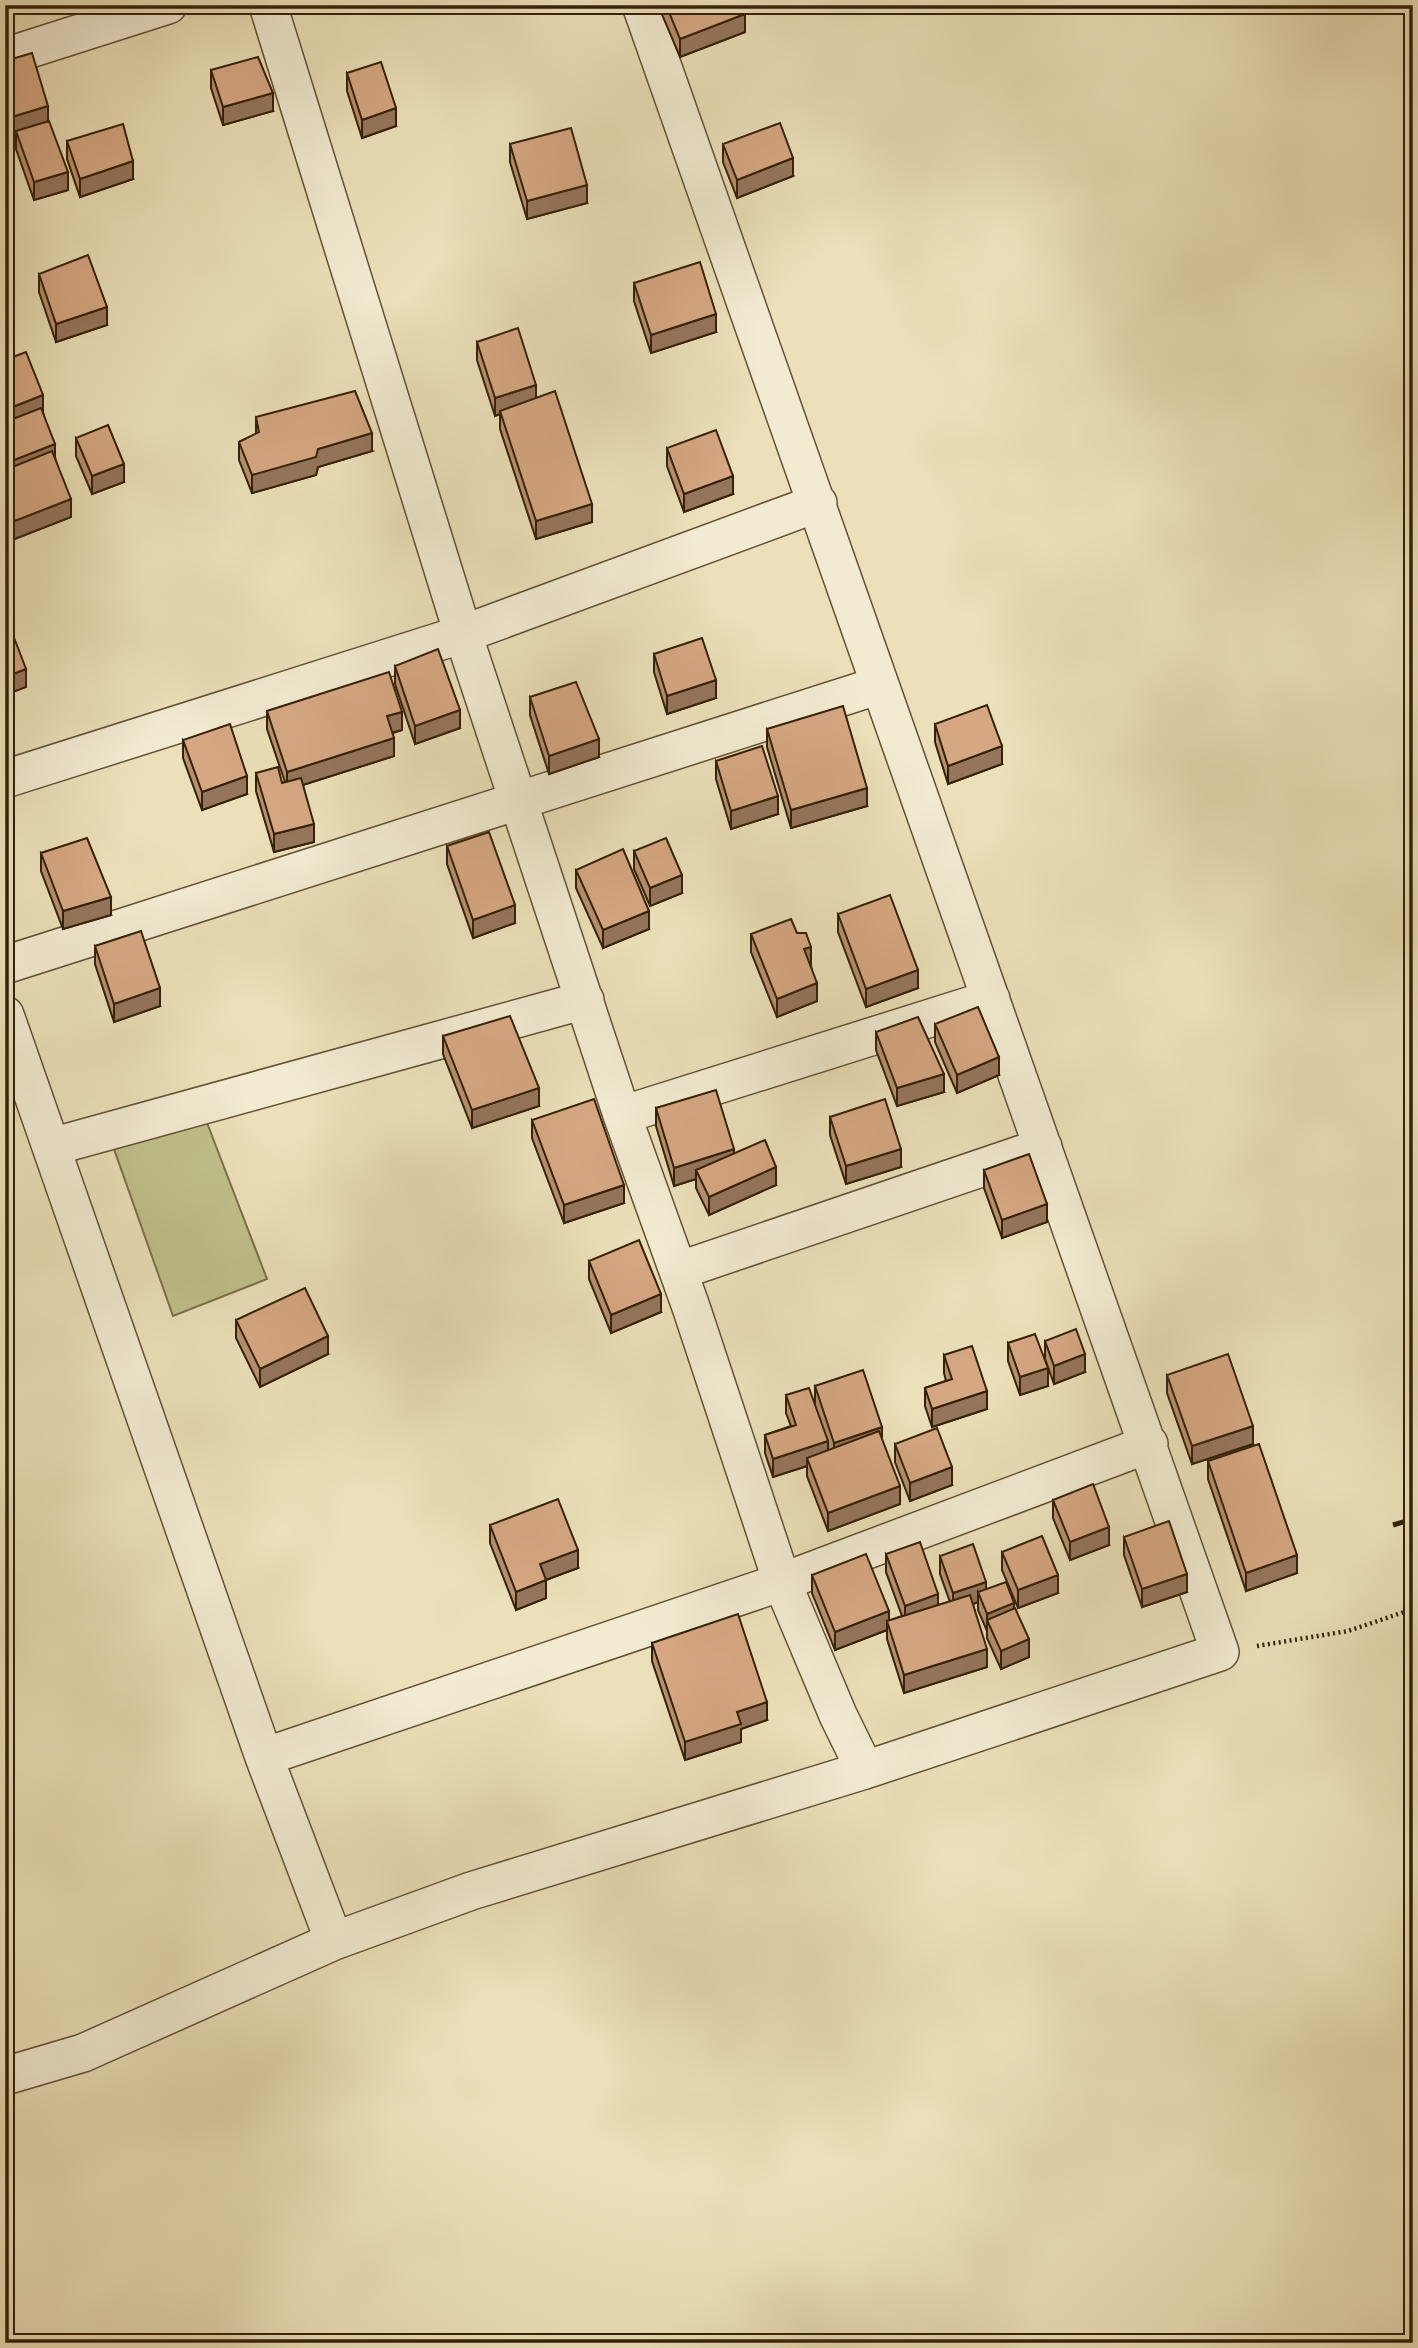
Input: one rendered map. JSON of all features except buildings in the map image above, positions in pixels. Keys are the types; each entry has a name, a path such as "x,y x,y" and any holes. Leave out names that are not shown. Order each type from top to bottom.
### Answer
{"street":[{"path":"5,57 168,5"},
{"path":"268,5 463,634 622,1115 678,1271 782,1582 838,1715 865,1770"},
{"path":"5,2076 83,2053 334,1941 471,1891 865,1770 1220,1652 641,5"},
{"path":"5,779 463,634 818,503"},
{"path":"5,965 521,803 880,685"},
{"path":"622,1115 991,999"},
{"path":"51,1147 585,1000"},
{"path":"5,1015 264,1757 334,1941"},
{"path":"678,1271 1043,1147"},
{"path":"264,1757 782,1582 1149,1444"}],"path":[{"path":"1220,1652 1348,1631 1413,1609"}],"green space":[{"path":"204,1115 267,1279 173,1316 114,1149"}],"railway":[{"path":"1393,1525 1413,1519"}]}
